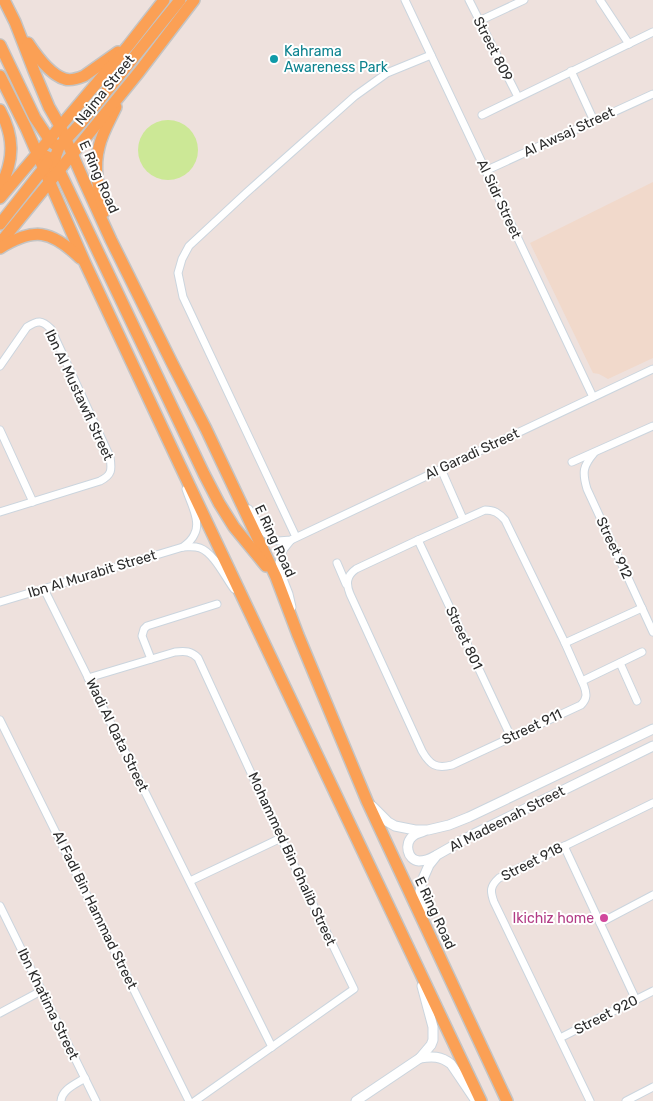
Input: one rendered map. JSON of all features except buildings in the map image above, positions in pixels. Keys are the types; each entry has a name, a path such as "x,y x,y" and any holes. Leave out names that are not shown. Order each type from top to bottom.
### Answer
{"main road":[{"path":"4,0 15,22 45,98 60,126 55,163 219,503 238,532 276,577"},
{"name":"Najma Street","path":"60,126 128,46 164,0"},
{"path":"0,198 38,153 57,143 81,123 180,0"},
{"name":"Najma Street","path":"0,243 50,182 55,163 72,153 194,0"},
{"path":"15,22 38,58 57,76 66,80 84,76 128,46"},
{"name":"E Ring Road","path":"0,45 29,106 57,143 72,153 112,240 206,429 276,577 367,801 507,1101"},
{"path":"0,76 38,153 85,264 481,1101"},
{"path":"112,240 97,183 97,160 99,146 122,92"},
{"path":"0,110 8,128 11,146 8,171 0,187"},
{"path":"38,153 55,163"},
{"path":"0,224 44,168 55,163"},
{"path":"0,248 26,235 42,235 65,244 85,264"}],"street":[{"name":"Al Sidr Street","path":"405,0 593,397"},
{"name":"Street 809","path":"468,0 518,97"},
{"path":"479,21 524,0"},
{"path":"600,0 629,44"},
{"path":"482,115 653,32"},
{"path":"294,538 183,296 178,273 182,258 189,246 355,96 387,73 431,55"},
{"path":"571,71 594,121"},
{"name":"Al Awsaj Street","path":"485,171 653,94"},
{"name":"Ibn Al Mustawfi Street","path":"0,366 27,327 34,323 40,322 45,324 51,329 110,457 110,473 106,478 33,502"},
{"name":"Al Garadi Street","path":"294,538 653,369"},
{"path":"572,462 652,429"},
{"path":"0,430 33,502 0,512"},
{"name":"Street 912","path":"594,452 585,465 583,473 587,489 653,632"},
{"path":"176,457 197,528 195,535 183,547"},
{"path":"441,469 463,519"},
{"path":"228,475 266,534 278,541 294,538"},
{"name":"Street 911","path":"337,563 418,742 428,760 435,766 444,768 452,765 581,705 586,698 582,681 565,643 505,520 491,510 479,512 356,569 350,573 348,587"},
{"path":"294,538 283,550 279,562 289,594 298,635"},
{"name":"Street 801","path":"418,540 511,737"},
{"name":"Ibn Al Murabit Street","path":"0,602 183,547 197,547 212,556 250,614"},
{"name":"Wadi Al Qata Street","path":"44,589 272,1047"},
{"path":"151,659 142,636 147,626 217,604"},
{"path":"565,643 642,608"},
{"name":"Mohammed Bin Ghalib Street","path":"88,678 175,652 191,652 198,658 281,838 354,989 195,1101"},
{"path":"582,681 642,652"},
{"path":"620,663 637,701"},
{"name":"Al Fadl Bin Hammad Street","path":"0,720 189,1101"},
{"name":"Al Madeenah Street","path":"367,801 379,814 395,826 415,830 428,830 449,825 653,729"},
{"name":"Al Madeenah Street","path":"428,934 422,911 420,891 425,872 437,855 474,834 653,746"},
{"name":"Street 918","path":"590,1101 494,902 491,889 493,883 499,878 653,803"},
{"path":"428,830 417,834 409,840 407,844 409,854 412,858 421,861 437,855"},
{"path":"190,881 281,838"},
{"path":"564,846 636,1000"},
{"path":"600,923 653,895"},
{"name":"Ibn Khatima Street","path":"0,906 96,1101"},
{"path":"356,1101 420,1058 434,1040 434,1032 417,967"},
{"path":"0,1013 41,991"},
{"name":"Street 920","path":"560,1038 653,991"},
{"path":"420,1058 434,1056 447,1061 476,1101"},
{"path":"61,1101 61,1096 65,1091 85,1078"},
{"path":"626,1101 653,1087"}],"shaded area":[{"path":"653,182 653,358 608,379 593,373 530,243"}],"green space":[{"path":"162,120 174,120 185,125 193,133 198,144 196,162 185,175 174,180 162,180 151,175 143,167 138,156 138,144 143,133 151,125"}],"place":[{"name":"Kahrama Awareness Park","path":"274,59"},
{"name":"Ikichiz home","path":"604,918"}]}
